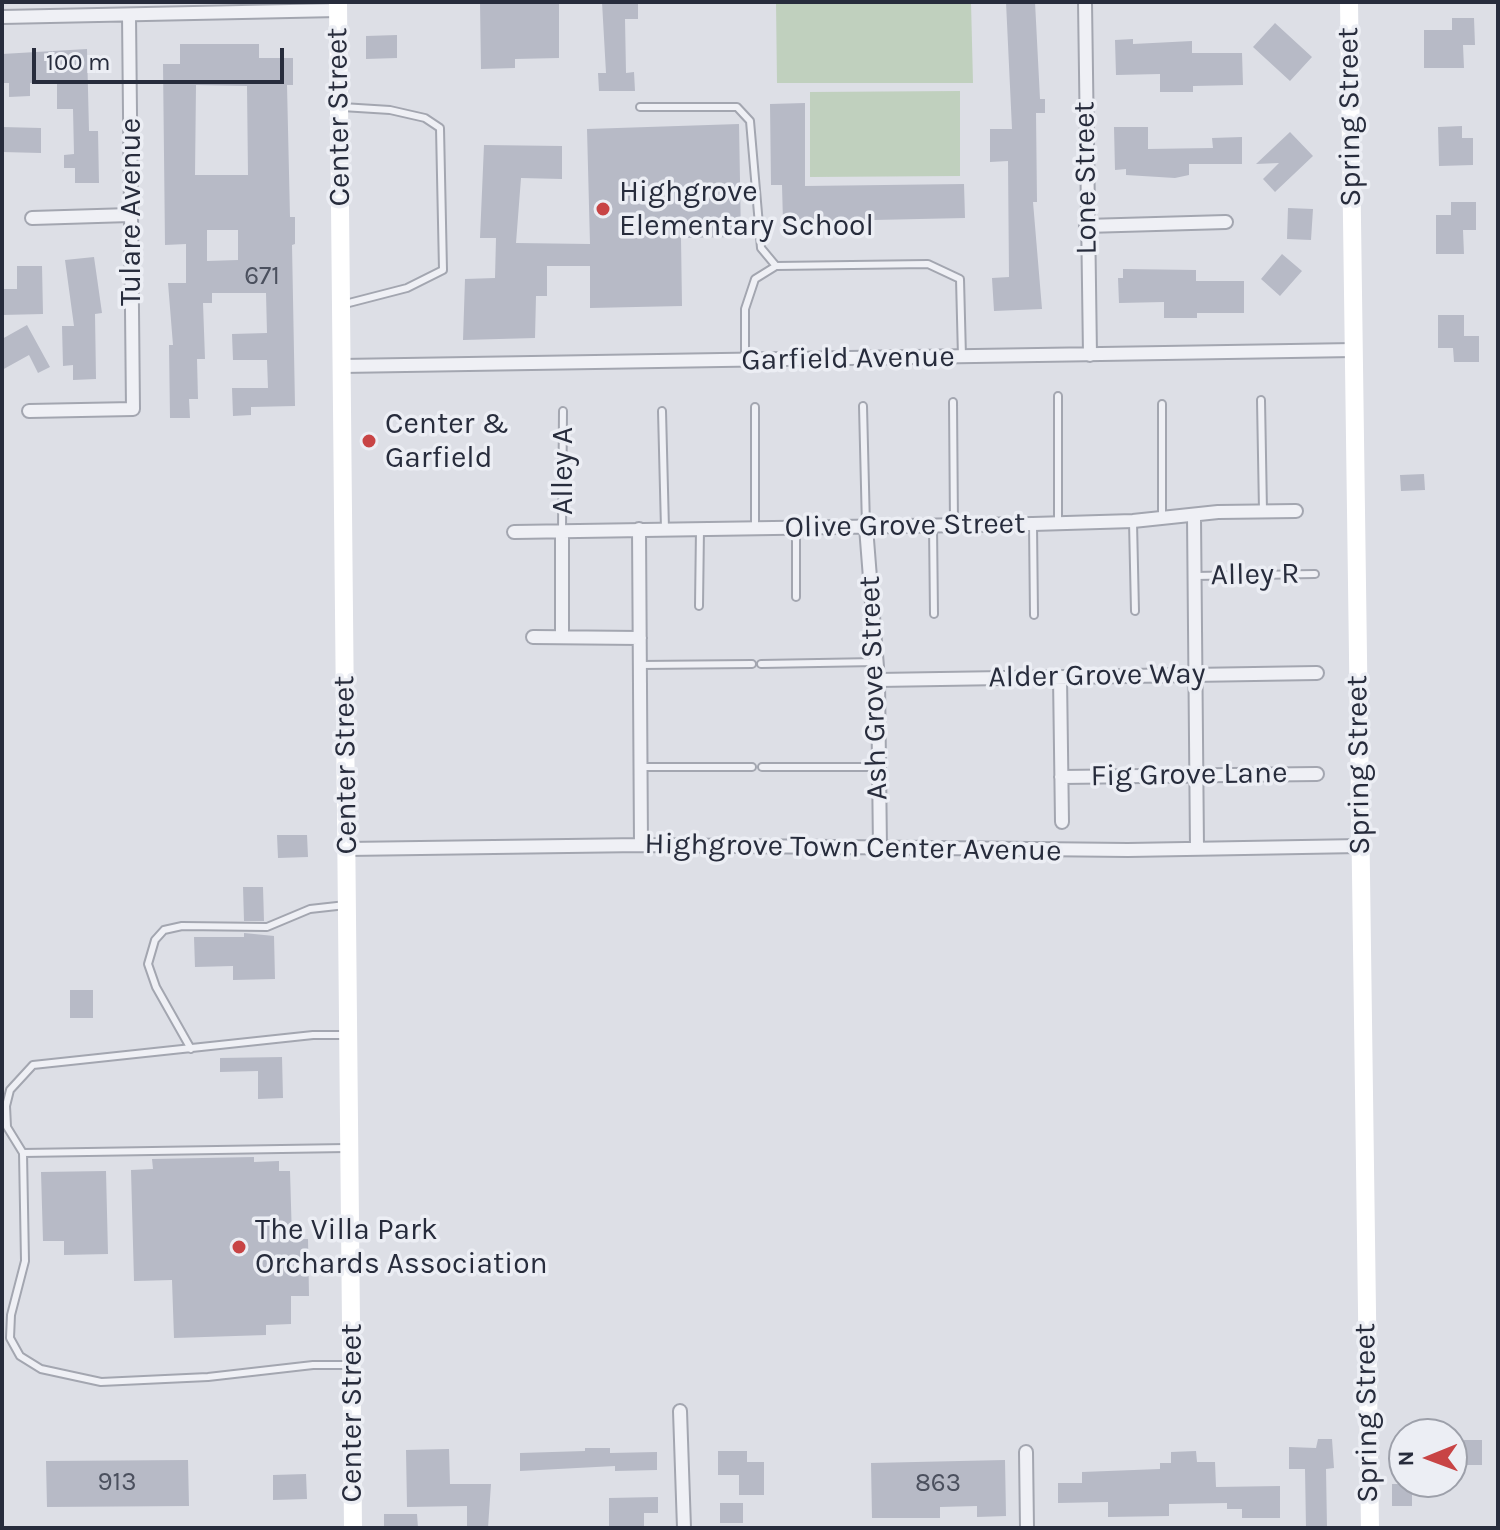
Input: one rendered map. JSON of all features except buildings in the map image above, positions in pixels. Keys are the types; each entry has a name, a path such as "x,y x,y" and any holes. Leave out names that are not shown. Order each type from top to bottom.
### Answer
{"main road":[{"name":"Spring Street","path":"1349,2 1370,1528"},
{"name":"Center Street","path":"338,6 353,1528"}],"street":[{"name":"Lone Street","path":"1085,2 1090,355"},
{"path":"2,17 338,6"},
{"name":"Tulare Avenue","path":"29,411 133,409 129,15"},
{"path":"32,218 130,215"},
{"path":"1086,226 1226,222"},
{"name":"Garfield Avenue","path":"342,366 1354,350"},
{"name":"Olive Grove Street","path":"514,532 1033,524 1296,511"},
{"path":"1194,517 1197,849"},
{"name":"Ash Grove Street","path":"866,527 878,680 880,849"},
{"path":"639,529 641,845"},
{"path":"562,531 562,637"},
{"path":"533,637 640,638"},
{"name":"Alder Grove Way","path":"878,680 1317,673"},
{"path":"1060,677 1062,822"},
{"name":"Fig Grove Lane","path":"1061,777 1317,774"},
{"name":"Highgrove Town Center Avenue","path":"347,849 641,845 880,849 1360,846"},
{"path":"680,1411 684,1528"},
{"path":"1026,1452 1027,1528"}],"lane":[{"path":"339,107 390,110 425,118 440,128 443,270 416,285 341,305"},
{"path":"640,107 737,107 750,121 761,248 776,266"},
{"path":"745,361 745,309 755,279 776,266 928,264 960,279 962,357"},
{"path":"1058,396 1058,523"},
{"path":"1261,400 1263,511"},
{"path":"953,402 954,525"},
{"path":"1162,404 1162,518"},
{"path":"863,406 866,527"},
{"path":"755,407 755,528"},
{"name":"Alley A","path":"562,531 563,411"},
{"path":"662,411 665,529"},
{"path":"1133,521 1135,611"},
{"path":"1033,524 1034,615"},
{"path":"933,526 934,614"},
{"path":"796,528 796,597"},
{"path":"699,606 700,529"},
{"name":"Alley R","path":"1194,576 1315,574"},
{"path":"640,665 876,662"},
{"path":"641,767 752,767"},
{"path":"762,767 879,767"},
{"path":"191,1049 156,987 148,964 155,940 164,930 182,926 267,927 310,909 347,905"},
{"path":"348,1035 300,1037 33,1065 10,1090 6,1106 7,1127 23,1153 25,1261 11,1315 10,1338 20,1356 41,1369 101,1382 208,1377 313,1365 352,1365"},
{"path":"23,1153 350,1148"}],"green space":[{"path":"776,2 971,2 973,83 777,83"},
{"path":"960,91 960,176 810,177 810,92"}],"place":[{"name":"Highgrove Elementary School","path":"603,209"},
{"name":"Center & Garfield","path":"369,441"},
{"name":"The Villa Park Orchards Association","path":"239,1247"}]}
